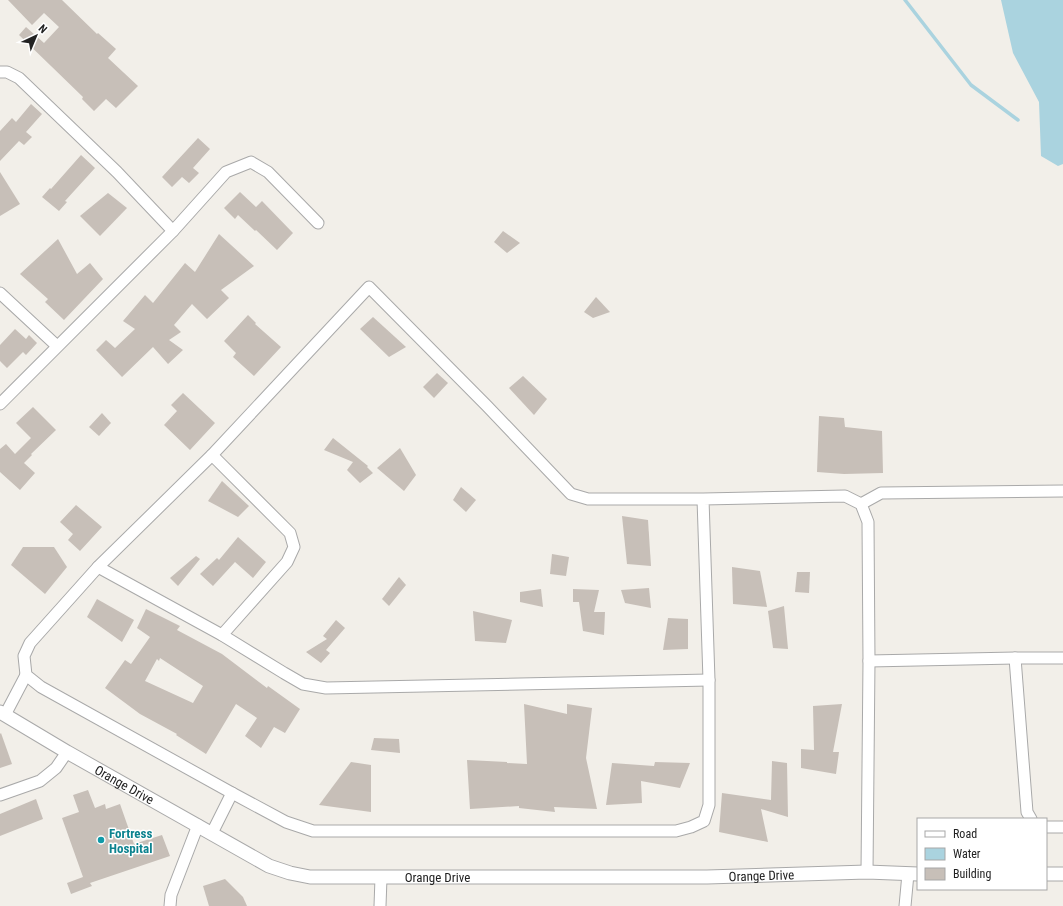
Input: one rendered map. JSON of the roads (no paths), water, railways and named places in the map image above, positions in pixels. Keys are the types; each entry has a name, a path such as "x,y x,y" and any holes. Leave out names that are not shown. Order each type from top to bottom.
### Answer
{"street":[{"path":"0,72 7,72 19,78 117,172 173,230"},
{"path":"0,404 173,230 226,172 251,162 268,172 318,223"},
{"path":"2,713 26,675 24,656 30,643 98,567 212,455 369,287 487,406 571,494 588,499 703,499 845,496 861,504 868,522 869,660 867,872"},
{"path":"0,293 57,346"},
{"path":"212,455 290,533 294,547 287,562 222,635"},
{"path":"861,504 881,493 1063,491"},
{"path":"26,675 41,687 232,793 286,822 312,831 676,831 691,827 704,821 709,805 709,680 703,499"},
{"path":"98,567 222,635 303,684 326,688 709,680"},
{"path":"1015,658 1027,812 1030,818"},
{"path":"869,660 1063,658"},
{"name":"Orange Drive","path":"2,713 67,752 269,866 290,873 310,877 707,877 867,872 913,874"},
{"path":"0,796 40,781 56,768 67,752"},
{"path":"212,833 232,793"},
{"path":"170,906 171,895 198,825"},
{"path":"1047,827 1063,827"},
{"path":"905,906 913,874"},
{"path":"1047,874 1063,874"},
{"path":"380,906 381,878"}],"water":[{"path":"1001,0 1063,0 1063,164 1058,166 1041,156 1039,102 1013,53"}],"waterway":[{"path":"905,0 971,85 1018,120"}],"place":[{"name":"Fortress Hospital","path":"101,840"}]}
